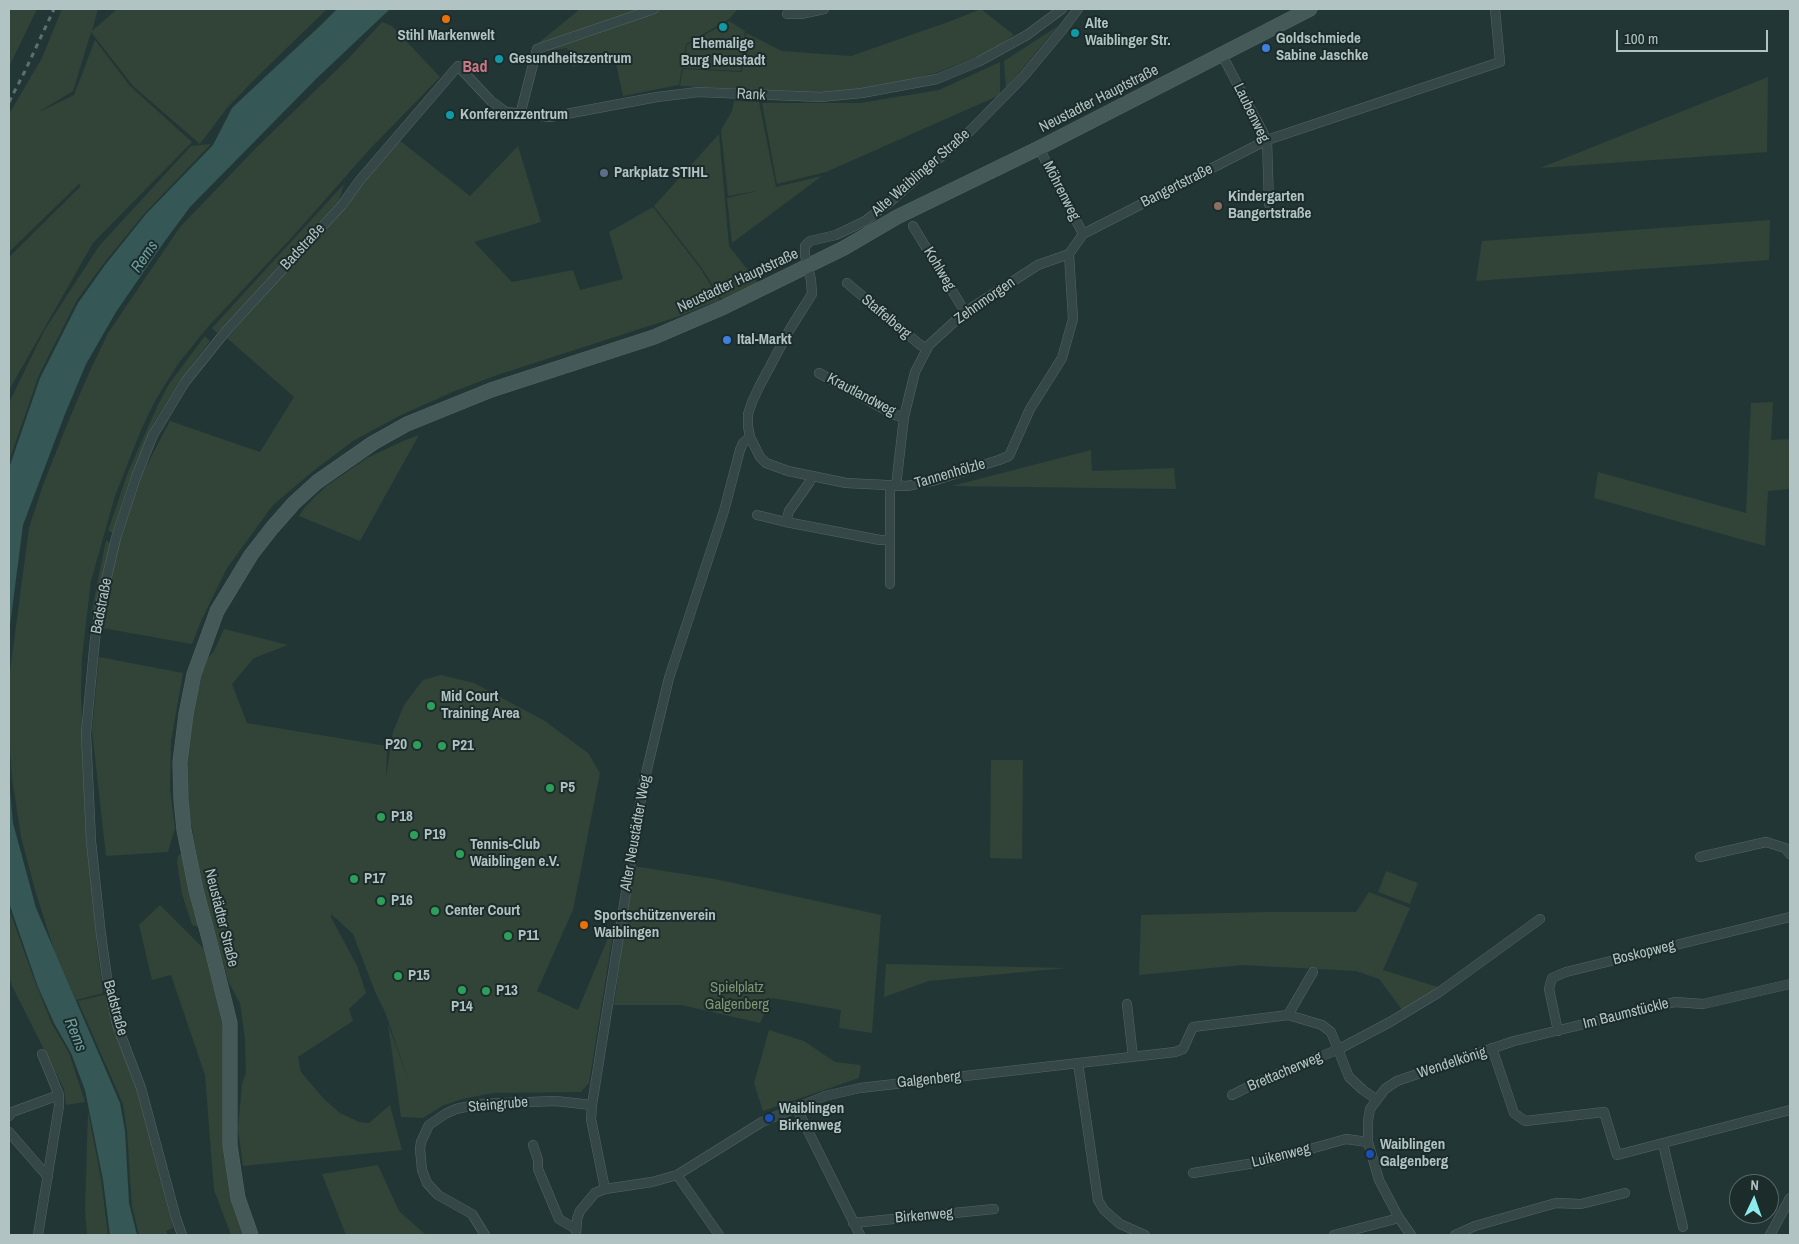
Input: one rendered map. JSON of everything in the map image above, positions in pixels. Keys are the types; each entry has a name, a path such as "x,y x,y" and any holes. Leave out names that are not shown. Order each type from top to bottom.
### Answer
{"street":[{"path":"520,115 537,49 654,9"},
{"path":"787,14 802,14 824,9"},
{"name":"Rank","path":"447,78 458,66 491,101 506,112 550,117 673,94 698,92 821,97 862,93 937,79 982,60 1027,35 1062,9"},
{"name":"Alte Waiblinger Straße","path":"750,437 748,426 752,402 790,329 812,294 805,246 810,241 836,235 865,221 890,202 970,131 1023,77 1064,29 1078,9"},
{"name":"Neustadter Hauptstraße","path":"217,611 251,555 294,503 316,482 373,443 407,424 457,403 654,337 724,307 808,266 902,215 1039,148 1310,9"},
{"name":"Bangertstraße","path":"1070,254 1083,234 1267,140 1500,62 1495,9"},
{"name":"Laubenweg","path":"1222,55 1267,140 1269,204"},
{"name":"Badstraße","path":"182,1235 141,1088 117,1025 100,935 91,841 86,734 95,639 101,602 116,538 136,477 153,435 185,382 226,330 342,205 360,180 447,78"},
{"name":"Möhrenweg","path":"1039,148 1083,234"},
{"name":"Kohlweg","path":"913,226 965,312"},
{"name":"Zehnmorgen","path":"893,486 904,416 915,372 929,345 965,312 1038,265 1070,254"},
{"name":"Tannenhölzle","path":"750,437 760,457 766,463 788,471 846,483 893,486 917,485 1009,456 1030,409 1062,358 1073,319 1070,254"},
{"name":"Staffelberg","path":"847,283 927,349"},
{"name":"Krautlandweg","path":"819,372 895,414 904,416"},
{"name":"Alter Neustädter Weg","path":"604,1189 592,1126 592,1105 644,779 669,678 724,511 740,450 750,437"},
{"path":"786,522 788,512 812,476"},
{"path":"890,584 893,486"},
{"path":"757,515 870,538 890,540"},
{"name":"Neustädter Straße","path":"217,611 194,674 187,706 180,762 181,800 184,830 196,890 230,1023 230,1146 238,1198 251,1235"},
{"path":"1700,857 1766,842 1785,848 1790,854"},
{"name":"Boskopweg","path":"1558,1031 1549,989 1552,978 1566,972 1790,917"},
{"name":"Brettacherweg","path":"1232,1095 1339,1049 1390,1022 1438,994 1540,919"},
{"path":"1288,1014 1313,972"},
{"name":"Im Baumstückle","path":"1492,1048 1675,1002 1703,1004 1790,984"},
{"path":"1127,1004 1133,1057"},
{"name":"Brettacherweg","path":"1078,1063 1175,1052 1183,1048 1193,1028 1288,1014 1322,1025 1331,1032 1349,1077 1376,1099"},
{"name":"Wendelkönig","path":"1411,1235 1399,1218 1379,1180 1368,1142 1370,1110 1384,1089 1397,1081 1492,1048 1514,1113 1525,1121 1604,1112 1616,1155 1790,1110"},
{"path":"38,1235 59,1106 59,1095 42,1054"},
{"path":"1078,1063 1098,1200 1104,1210 1120,1224 1145,1235"},
{"name":"Galgenberg","path":"604,1189 652,1182 677,1175 762,1122 825,1096 860,1088 1078,1063"},
{"path":"9,1116 12,1112 59,1095"},
{"name":"Steingrube","path":"485,1235 472,1214 438,1195 427,1183 422,1170 420,1150 421,1142 430,1125 450,1112 479,1104 555,1101 592,1105"},
{"path":"796,1107 860,1235"},
{"path":"9,1132 48,1177"},
{"name":"Luikenweg","path":"1193,1174 1267,1162 1346,1139 1368,1142"},
{"path":"1663,1144 1683,1227"},
{"path":"533,1145 538,1160 538,1169 559,1219 576,1232 580,1211 585,1203 595,1193 604,1189"},
{"path":"677,1175 719,1235"},
{"path":"1455,1235 1475,1226 1556,1203 1582,1204 1625,1193"},
{"path":"1770,1235 1790,1198"},
{"name":"Birkenweg","path":"853,1223 994,1209"},
{"path":"1334,1235 1399,1218"}],"green space":[{"path":"9,9 37,9 9,67"},
{"path":"62,9 98,9 92,31 117,9 327,9 227,108 200,144 133,86 91,32 73,91 37,113 74,95 95,40 130,86 192,142 93,243 9,390 9,257 81,186 79,184 9,252 9,114 42,58"},
{"path":"580,9 738,9 729,19 686,44 679,85 623,96 615,59 573,66 567,48 540,52 536,45"},
{"path":"981,9 1014,35 989,52 936,73 870,89 840,93 775,92 680,86 683,69 742,72 746,33 782,51 851,56"},
{"path":"729,21 745,31 741,71 683,68 687,45"},
{"path":"382,22 392,26 440,77 368,151 294,235 206,329 178,364 156,399 141,430 115,496 91,581 82,657 81,694 85,805 97,947 103,993 76,1000 54,950 35,890 21,837 12,778 9,736 10,671 29,528 43,485 68,422 108,333 180,227 256,148 348,59"},
{"path":"1058,26 1006,88 1004,61"},
{"path":"1000,62 1000,95 826,172 777,184 762,103 860,103 939,90"},
{"path":"1768,77 1767,152 1540,168"},
{"path":"734,101 759,102 776,187 822,176 732,243 727,198 757,191 728,196 721,130 732,111"},
{"path":"719,134 729,246 758,283 722,300 701,267 654,206"},
{"path":"398,139 470,196 518,146 541,222 474,242 512,282 573,270 580,290 623,279 609,232 653,207 700,268 720,300 677,317 497,375 455,391 401,415 353,441 273,505 227,568 192,644 102,628 115,556 137,484 170,421 260,452 294,397 227,338 347,207 358,180"},
{"path":"211,144 144,214 77,300 39,375 9,461 9,403 44,331 99,246 191,146"},
{"path":"344,184 339,200 217,333 212,328"},
{"path":"1770,220 1769,260 1476,281 1482,241"},
{"path":"205,336 210,341 180,380 155,421 127,487 113,533 108,531 128,472 158,405 169,384"},
{"path":"1773,402 1771,440 1790,439 1790,489 1768,491 1765,546 1594,498 1598,472 1746,513 1751,403"},
{"path":"419,435 360,541 299,516 305,507 325,487 367,458"},
{"path":"1091,450 1092,471 1174,468 1176,489 952,486"},
{"path":"106,540 110,543 95,610 91,615"},
{"path":"224,629 288,645 254,658 232,684 247,723 387,746 386,778 393,732 404,705 423,680 441,675 474,683 545,721 588,753 600,773 573,910 537,991 578,1010 615,921 589,1083 581,1092 493,1093 462,1099 442,1106 423,1118 401,1117 388,1024 410,1084 385,1012 353,934 331,914 357,966 366,993 349,1009 353,1021 298,1057 301,1072 324,1099 340,1113 359,1122 369,1123 390,1105 402,1150 243,1166 238,1129 242,1084 246,1073 245,1039 240,1003 229,983 202,886 187,799 188,742 192,715 205,661 214,651"},
{"path":"99,657 183,673 171,741 170,790 175,828 168,852 106,856 92,731"},
{"path":"991,760 1023,760 1022,859 990,858"},
{"path":"182,853 199,927 192,925 182,894 177,862 178,856"},
{"name":"Spielplatz Galgenberg","path":"633,866 715,879 881,915 872,1033 839,1028 841,1010 772,998 760,1023 681,1005 614,1005"},
{"path":"1386,871 1418,883 1410,904 1378,892"},
{"path":"1369,892 1410,908 1383,970 1441,988 1403,1011 1379,979 1356,971 1242,965 1139,975 1141,915 1356,912"},
{"path":"160,905 205,950 224,1031 223,1108 229,1182 243,1234 239,1235 231,1235 214,1190 205,1075 171,975 152,980 139,925"},
{"path":"9,909 52,1024 69,1053 85,1102 66,1105 64,1089 12,986 9,976"},
{"path":"886,964 1066,968 929,981 884,997"},
{"path":"108,994 138,1087 161,1175 173,1228 166,1231 168,1235 139,1235 132,1206 127,1131 123,1104 78,1001"},
{"path":"769,1030 804,1041 835,1062 861,1065 859,1078 763,1111 754,1083"},
{"path":"88,1111 101,1179 108,1235 87,1235 85,1210"},
{"path":"378,1165 399,1211 426,1235 346,1235 322,1174"}],"water":[{"name":"Rems","path":"337,9 390,9 317,78 190,207 116,312 86,364 23,525 9,633 9,468 40,378 78,303 105,265 146,214 213,145 232,108"},
{"name":"Rems","path":"9,780 13,823 36,908 120,1103 125,1131 129,1203 137,1235 110,1235 103,1180 85,1090 71,1053 54,1023 38,987 9,903"}],"railway":[{"path":"9,102 54,9"}],"place":[{"name":"Stihl Markenwelt","path":"446,19"},
{"name":"Ehemalige Burg Neustadt","path":"723,27"},
{"name":"Alte Waiblinger Str.","path":"1075,33"},
{"name":"Goldschmiede Sabine Jaschke","path":"1266,48"},
{"name":"Gesundheitszentrum","path":"499,59"},
{"name":"Konferenzzentrum","path":"450,115"},
{"name":"Parkplatz STIHL","path":"604,173"},
{"name":"Kindergarten Bangertstraße","path":"1218,206"},
{"name":"Ital-Markt","path":"727,340"},
{"name":"Mid Court Training Area","path":"431,706"},
{"name":"P20","path":"417,745"},
{"name":"P21","path":"442,746"},
{"name":"P5","path":"550,788"},
{"name":"P18","path":"381,817"},
{"name":"P19","path":"414,835"},
{"name":"Tennis-Club Waiblingen e.V.","path":"460,854"},
{"name":"P17","path":"354,879"},
{"name":"P16","path":"381,901"},
{"name":"Center Court","path":"435,911"},
{"name":"Sportschützenverein Waiblingen","path":"584,925"},
{"name":"P11","path":"508,936"},
{"name":"P15","path":"398,976"},
{"name":"P14","path":"462,990"},
{"name":"P13","path":"486,991"},
{"name":"Waiblingen Birkenweg","path":"769,1118"},
{"name":"Waiblingen Galgenberg","path":"1370,1154"}],"district":[{"name":"Bad","path":"475,68"}]}
